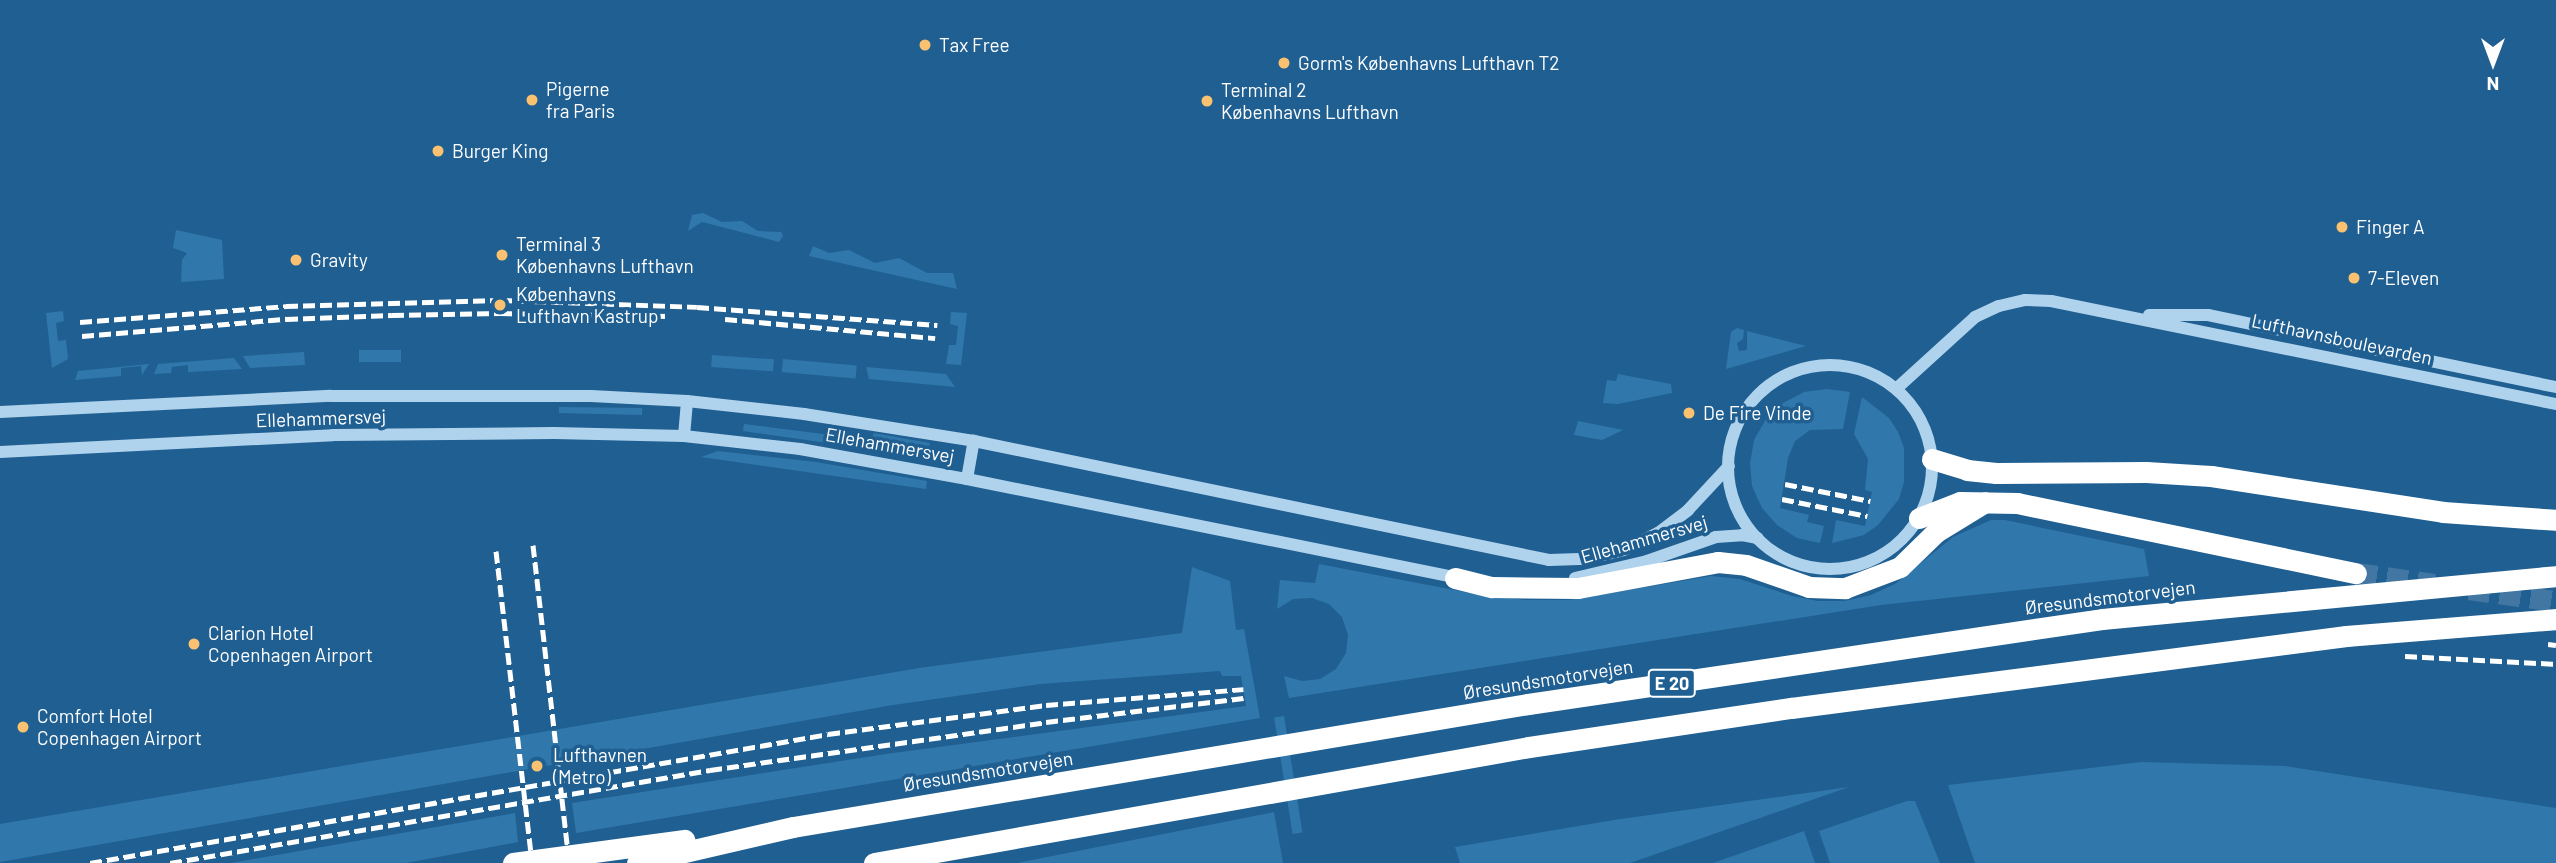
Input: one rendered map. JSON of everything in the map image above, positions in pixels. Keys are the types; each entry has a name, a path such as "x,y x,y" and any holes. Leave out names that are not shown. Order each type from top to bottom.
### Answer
{"highway":[{"path":"1932,459 1967,470 1996,473 2146,472 2211,476 2443,512 2556,520"},
{"path":"1919,518 1959,502 2017,503 2356,573"},
{"path":"1455,578 1492,587 1578,588 1718,562 1746,565 1809,587 1845,588 1900,566 1936,532 1985,502"},
{"name":"Øresundsmotorvejen","path":"637,863 793,827 1528,704 2102,619 2556,576"},
{"name":"E 20","path":"874,863 1490,754 1791,708 2346,636 2556,619"},
{"path":"513,863 793,827"}],"street":[{"name":"Lufthavnsboulevarden","path":"1896,389 1975,317 1999,306 2025,300 2052,301 2556,404"},
{"name":"Lufthavnsboulevarden","path":"2120,315 2208,315 2556,387"},
{"path":"1840,366 1862,370 1896,389 1922,421 1932,459 1932,479 1919,518 1891,548 1873,559 1833,569 1792,561 1758,538 1736,505 1728,466 1735,433 1751,403 1767,387 1795,369 1840,366"},
{"name":"Ellehammersvej","path":"0,412 331,396 591,396 687,401 804,414 974,441 1549,560 1587,559 1624,550 1658,533 1688,510 1728,466"},
{"path":"684,436 687,401"},
{"name":"Ellehammersvej","path":"0,452 333,435 554,433 684,436 800,449 967,479 1455,578 1580,578 1647,561 1716,537 1758,538"},
{"path":"967,479 974,441"}],"shaded area":[{"path":"703,213 722,222 742,221 758,231 781,232 783,236 779,242 702,222 688,231 692,215"},
{"path":"176,230 222,240 224,279 181,282 182,260 187,253 173,248"},
{"path":"813,246 829,253 849,250 875,263 899,258 927,273 953,273 957,289 809,256"},
{"path":"63,311 64,321 56,323 58,341 66,340 68,359 52,368 46,313"},
{"path":"951,312 967,313 961,365 946,364 949,345 956,345 958,326 950,324"},
{"path":"1737,328 1744,330 1743,339 1737,343 1739,351 1747,350 1747,331 1806,346 1726,369 1731,332"},
{"path":"359,350 401,350 401,362 359,362"},
{"path":"304,352 305,365 250,368 243,356"},
{"path":"712,355 774,359 773,371 711,367"},
{"path":"234,358 242,369 188,372 188,365 172,367 171,373 154,374 158,364"},
{"path":"783,359 857,365 856,378 782,372"},
{"path":"149,364 142,375 141,366 121,368 121,376 75,380 78,371"},
{"path":"866,367 946,374 955,387 869,379"},
{"path":"1618,374 1671,384 1672,393 1618,404 1603,403 1607,380 1616,381"},
{"path":"1827,389 1850,392 1843,429 1810,430 1795,441 1788,458 1780,508 1809,515 1807,522 1824,526 1820,543 1797,538 1777,525 1762,508 1752,486 1750,463 1754,440 1766,419 1783,403 1804,392"},
{"path":"1862,397 1889,418 1898,432 1904,448 1904,482 1899,499 1878,525 1864,535 1832,543 1836,520 1865,526 1872,492 1865,490 1868,459 1854,434"},
{"path":"559,407 642,408 642,415 559,413"},
{"path":"1578,421 1623,430 1602,440 1574,435"},
{"path":"744,424 870,440 874,433 930,443 927,457 743,431"},
{"path":"718,451 816,462 927,481 926,489 701,457"},
{"path":"1991,520 2005,520 2144,549 2149,576 1881,605 1289,698 1284,676 1302,681 1320,679 1336,669 1346,653 1348,635 1342,617 1329,604 1312,598 1293,599 1277,609 1280,580 1315,583 1319,564 1475,594 1526,600 1569,600 1711,576 1740,579 1792,596 1818,601 1845,601 1871,595 1895,584 1953,537"},
{"path":"1192,567 1230,581 1236,630 1244,629 1260,718 576,833 572,803 886,754 1246,706 1241,676 1222,676 1220,671 1040,684 893,705 0,862 0,824 919,668 1182,633"},
{"path":"1284,716 1302,833 1293,834 1274,718"},
{"path":"2141,762 2285,766 2556,808 2556,863 1975,863 1948,785"},
{"path":"1849,787 1630,863 1460,863 1455,847 1614,820"},
{"path":"1907,801 1915,801 1940,863 1830,863 1819,831"},
{"path":"1274,812 1283,863 1017,863"},
{"path":"515,813 518,842 406,863 231,863"},
{"path":"1804,831 1815,863 1713,863"}],"tunnel":[{"path":"2356,573 2434,584"},
{"path":"2469,589 2556,601"}],"railway":[{"path":"80,322 286,306 500,300 697,307 937,325"},
{"path":"82,336 286,319 392,315 500,313 669,316"},
{"path":"725,319 935,338"},
{"path":"1785,484 1870,501"},
{"path":"1782,499 1867,516"},
{"path":"533,545 569,863"},
{"path":"496,551 532,863"},
{"path":"2548,644 2556,645"},
{"path":"2405,656 2556,664"},
{"path":"90,863 828,734 1046,705 1243,689"},
{"path":"170,863 710,770 1046,722 1244,698"}],"place":[{"name":"Tax Free","path":"925,45"},
{"name":"Gorm's Københavns Lufthavn T2","path":"1284,63"},
{"name":"Pigerne fra Paris","path":"532,100"},
{"name":"Terminal 2 Københavns Lufthavn","path":"1207,101"},
{"name":"Burger King","path":"438,151"},
{"name":"Finger A","path":"2342,227"},
{"name":"Terminal 3 Københavns Lufthavn","path":"502,255"},
{"name":"Gravity","path":"296,260"},
{"name":"7-Eleven","path":"2354,278"},
{"name":"Københavns Lufthavn Kastrup","path":"500,305"},
{"name":"De Fire Vinde","path":"1689,413"},
{"name":"Clarion Hotel Copenhagen Airport","path":"194,644"},
{"name":"Comfort Hotel Copenhagen Airport","path":"23,727"},
{"name":"Lufthavnen (Metro)","path":"537,766"}]}
